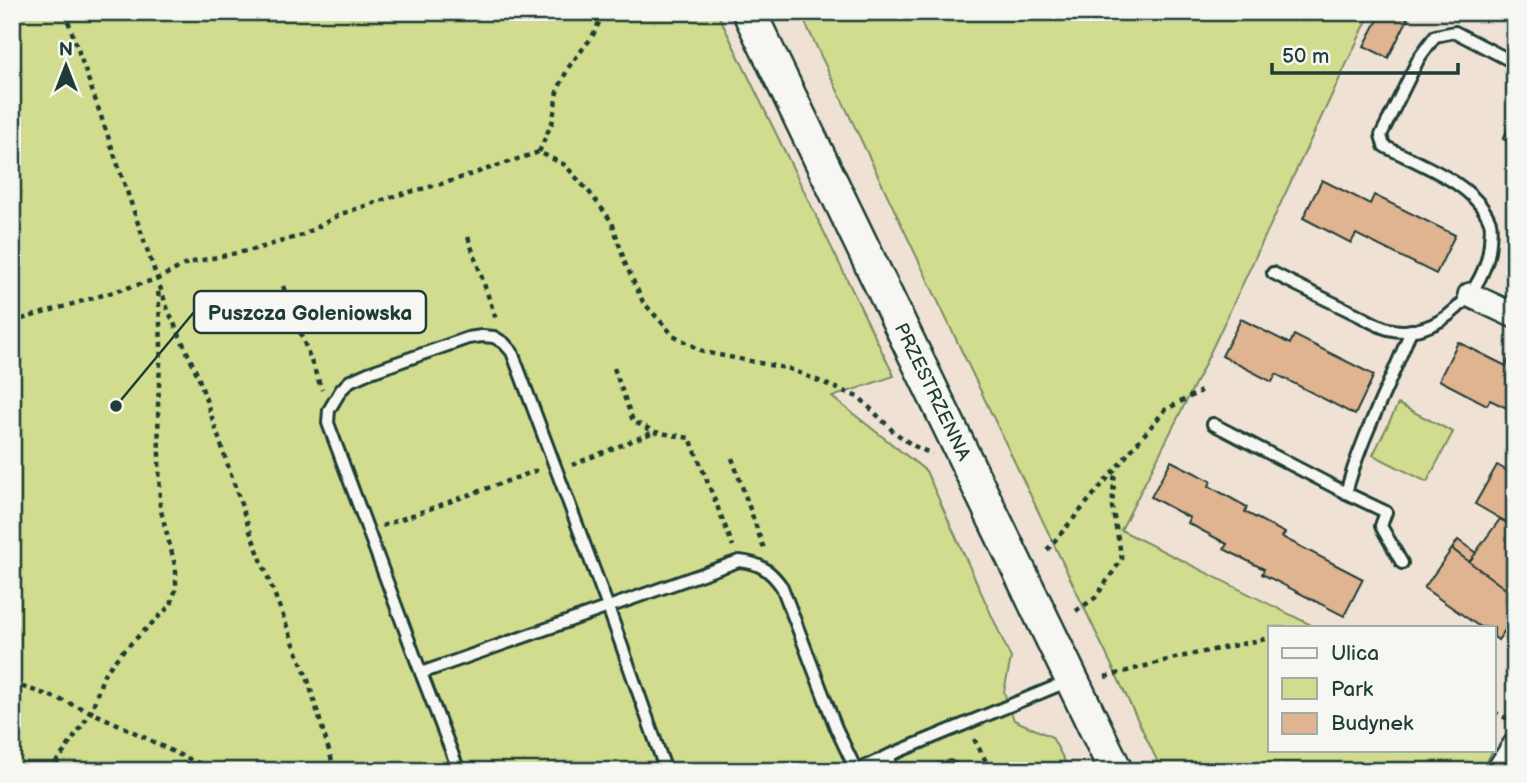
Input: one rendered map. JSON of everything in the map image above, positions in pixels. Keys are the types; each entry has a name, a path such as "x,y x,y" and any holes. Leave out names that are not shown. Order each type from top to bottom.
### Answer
{"street":[{"name":"PRZESTRZENNA","path":"749,12 1116,771"},
{"path":"1470,295 1515,316"},
{"path":"1498,771 1515,745"}],"lane":[{"path":"1273,273 1388,329 1411,330 1438,322 1458,308 1470,295 1489,257 1491,224 1465,188 1384,146 1381,135 1419,58 1436,36 1455,32 1515,63"},
{"path":"1346,492 1355,458 1392,380 1411,330"},
{"path":"459,771 328,423 329,410 350,381 368,373 468,338 494,337 512,352 608,607 666,771"},
{"path":"1213,424 1386,512 1381,526 1402,563"},
{"path":"421,673 739,561 762,566 772,573 782,587 836,728 856,770 1071,680"},
{"path":"890,755 890,771"}],"path":[{"path":"65,12 168,310 198,376 251,534 308,680 335,771"},
{"path":"540,152 553,120 557,92 568,68 592,37 604,12"},
{"path":"12,322 157,279 188,263 256,249 303,235 341,214 540,152 565,165 605,212 612,222 625,263 643,302 673,335 704,352 790,369 860,398 893,431 912,445 934,455"},
{"path":"468,237 504,343"},
{"path":"49,771 91,712 104,674 122,652 171,605 176,588 176,569 160,507 158,407 161,343 157,279"},
{"path":"283,286 329,410"},
{"path":"614,368 633,421 655,432 690,438 739,561"},
{"path":"1047,550 1165,410 1201,391"},
{"path":"559,477 575,462 655,432"},
{"path":"732,458 772,573"},
{"path":"368,531 554,464"},
{"path":"1076,611 1096,598 1122,559 1112,507 1115,468"},
{"path":"1105,677 1175,658 1268,638"},
{"path":"12,684 91,712 172,752 221,771"},
{"path":"1496,713 1513,721"},
{"path":"972,735 991,771"}],"green space":[{"path":"12,12 717,12 894,376 832,397 926,471 1011,658 1004,692 1014,720 1052,737 1070,771 12,771"},
{"path":"800,12 1371,12 1202,370 1121,530 1313,626 1268,626 1268,752 1492,752 1482,771 1162,771"},
{"path":"1398,404 1453,432 1427,482 1373,455"}],"building":[{"path":"1382,12 1395,12 1408,19 1388,58 1364,46"},
{"path":"1515,115 1515,145 1503,139"},
{"path":"1322,180 1370,204 1374,195 1455,235 1436,274 1356,234 1351,243 1303,218"},
{"path":"1241,319 1290,344 1294,335 1374,375 1355,415 1276,374 1272,382 1222,356"},
{"path":"1458,342 1506,366 1508,361 1515,365 1515,412 1490,400 1487,405 1439,380"},
{"path":"1171,461 1211,481 1209,486 1247,507 1245,512 1285,533 1282,537 1363,579 1344,616 1262,574 1264,569 1224,549 1227,544 1188,523 1190,518 1151,497"},
{"path":"1497,465 1515,475 1515,527 1475,504"},
{"path":"1500,519 1515,527 1515,579 1507,590 1468,563"},
{"path":"1458,540 1476,553 1469,562 1452,549"},
{"path":"1452,549 1507,590 1515,593 1515,616 1498,640 1496,626 1479,626 1424,588"},
{"path":"950,760 972,771 913,771"}],"place":[{"name":"Puszcza Goleniowska","path":"116,406"}]}
